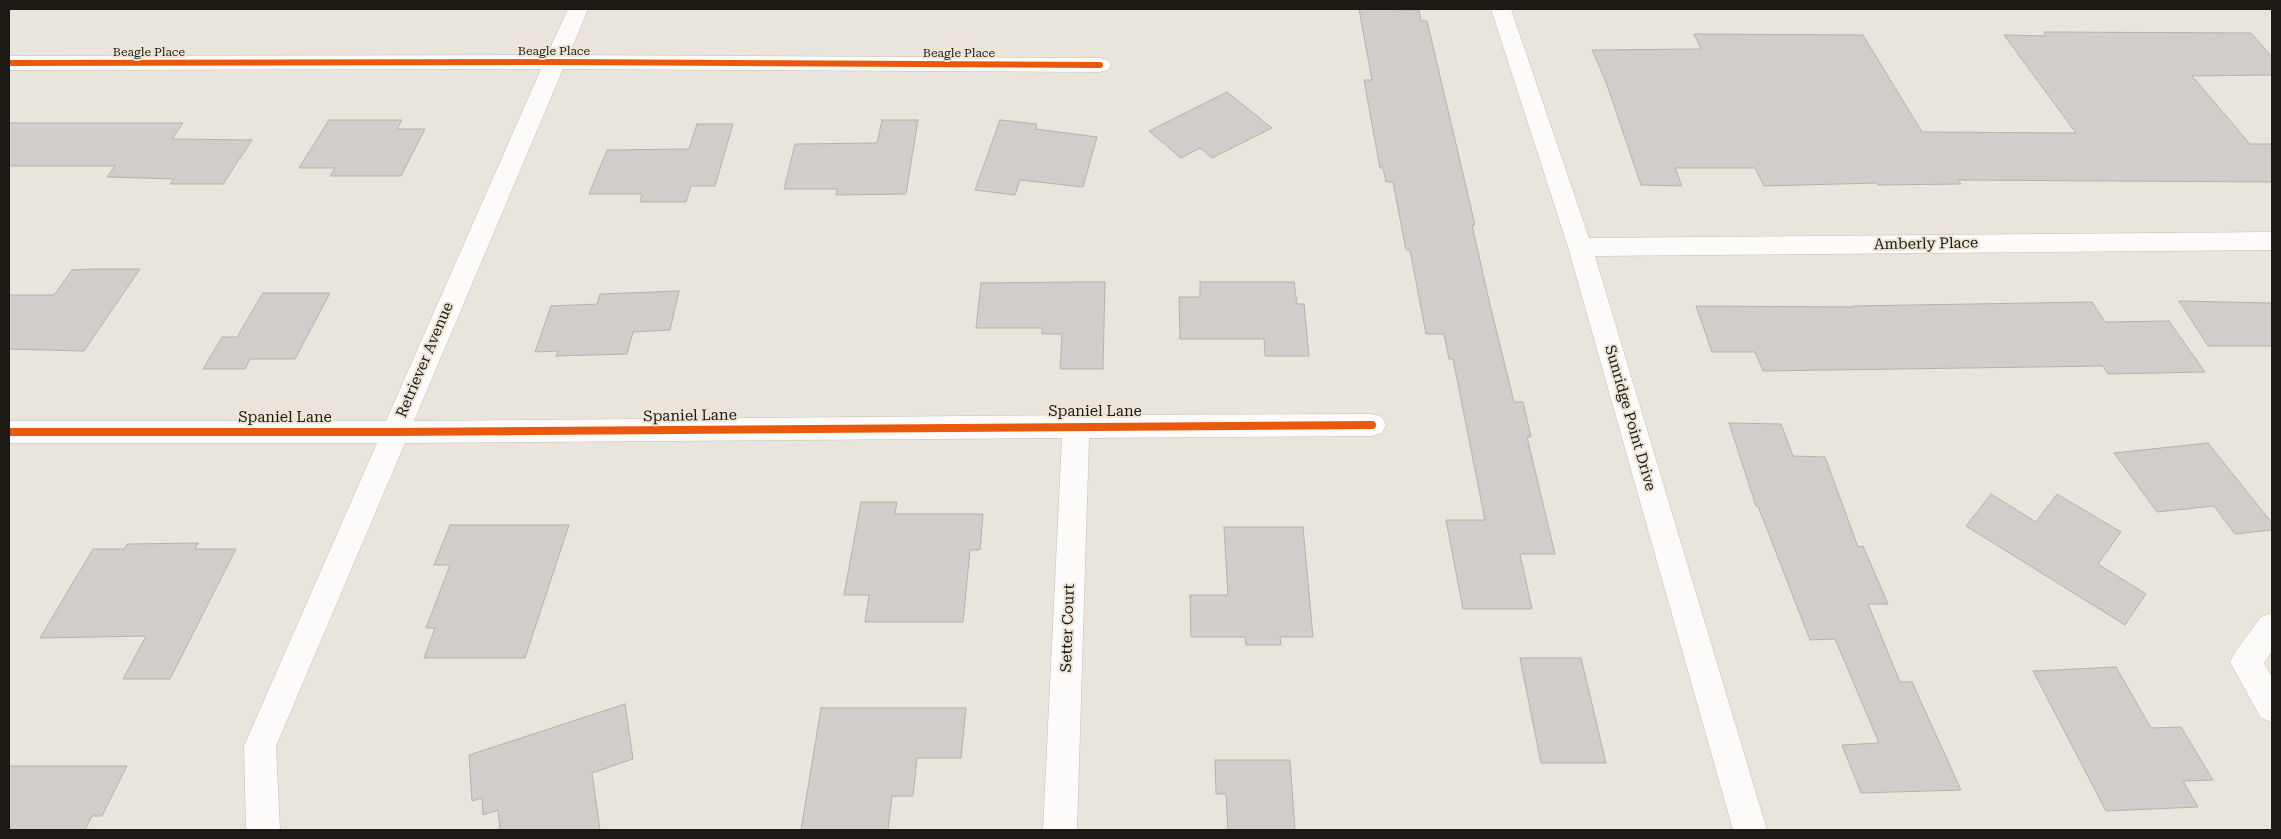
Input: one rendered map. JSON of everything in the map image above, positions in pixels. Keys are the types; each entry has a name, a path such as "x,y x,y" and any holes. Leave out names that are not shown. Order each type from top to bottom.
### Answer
{"street":[{"name":"Retriever Avenue","path":"263,830 260,746 578,9"},
{"name":"Sunridge Point Drive","path":"1501,9 1580,247 1750,830"},
{"name":"Beagle Place","path":"9,63 554,62 1100,65"},
{"name":"Amberly Place","path":"1580,247 2272,241"},
{"name":"Spaniel Lane","path":"9,432 394,432 1372,425"},
{"name":"Setter Court","path":"1060,830 1076,426"},
{"path":"2272,627 2246,662 2272,707"}],"building":[{"path":"1359,9 1419,10 1421,21 1427,21 1475,225 1472,225 1490,305 1514,402 1523,402 1531,437 1527,437 1555,554 1520,554 1532,609 1463,609 1446,520 1485,520 1453,359 1449,359 1444,334 1426,334 1410,250 1406,250 1393,182 1386,182 1383,168 1380,168 1364,80 1372,80"},
{"path":"2044,32 2251,33 2272,57 2272,75 2192,76 2250,144 2272,144 2272,182 1958,180 1961,184 1878,185 1877,183 1764,186 1755,168 1675,168 1682,186 1641,185 1606,82 1592,50 1701,49 1694,34 1863,35 1922,132 2076,133 2004,35 2046,36"},
{"path":"1227,92 1272,128 1212,158 1200,148 1181,158 1149,131"},
{"path":"329,120 402,120 397,129 425,129 401,176 330,176 335,168 299,168"},
{"path":"882,120 918,120 906,194 836,195 837,189 784,189 795,144 877,143"},
{"path":"1000,120 1037,124 1036,129 1097,137 1083,187 1020,180 1015,195 975,190"},
{"path":"9,123 183,123 172,139 252,140 223,184 170,184 174,179 107,177 115,166 9,166"},
{"path":"697,124 733,124 715,186 691,186 686,202 640,202 642,194 589,194 607,150 689,149"},
{"path":"140,269 84,351 9,349 9,295 54,295 72,270"},
{"path":"1105,282 1103,369 1060,369 1062,334 1042,334 1042,328 976,328 981,283"},
{"path":"1200,282 1294,282 1297,304 1304,304 1309,356 1265,356 1264,339 1180,339 1179,297 1200,297"},
{"path":"679,291 670,330 633,332 627,354 556,356 558,351 535,352 551,306 597,304 600,294"},
{"path":"263,293 330,293 295,359 250,359 245,369 203,369 222,337 237,337"},
{"path":"2179,301 2272,303 2272,346 2208,346"},
{"path":"2092,302 2105,322 2169,321 2205,372 2108,374 2103,366 1763,371 1755,352 1712,352 1696,306 1854,307"},
{"path":"1729,423 1781,424 1793,456 1825,457 1858,547 1863,546 1888,604 1868,604 1900,682 1912,682 1961,790 1861,793 1842,745 1879,743 1835,639 1810,640 1758,506 1756,506"},
{"path":"2208,443 2272,523 2272,530 2235,534 2214,506 2157,512 2114,453"},
{"path":"1991,494 2036,522 2057,494 2121,532 2098,564 2146,594 2125,625 1966,526"},
{"path":"861,502 897,502 895,514 983,514 980,550 970,550 963,622 865,622 869,595 844,595"},
{"path":"450,525 569,525 525,658 424,658 435,628 426,628 450,565 434,565"},
{"path":"1224,527 1303,527 1313,637 1280,637 1281,645 1246,645 1245,637 1191,637 1190,595 1228,595"},
{"path":"198,543 195,549 236,549 170,679 123,679 146,636 40,638 93,549 124,549 127,544"},
{"path":"1520,658 1581,658 1606,763 1541,763"},
{"path":"2116,667 2151,728 2181,727 2213,780 2183,781 2198,807 2106,811 2033,671"},
{"path":"625,704 633,759 592,773 600,830 500,830 498,810 483,815 482,798 472,801 469,755"},
{"path":"821,708 966,708 961,758 917,758 913,796 892,796 888,830 801,830"},
{"path":"1215,760 1290,760 1295,830 1228,830 1226,794 1216,794"},
{"path":"9,766 127,766 102,816 92,816 85,830 9,830"}],"cycle path":[{"path":"9,63 554,62 1100,65"},
{"path":"9,432 394,432 1372,425"}]}
